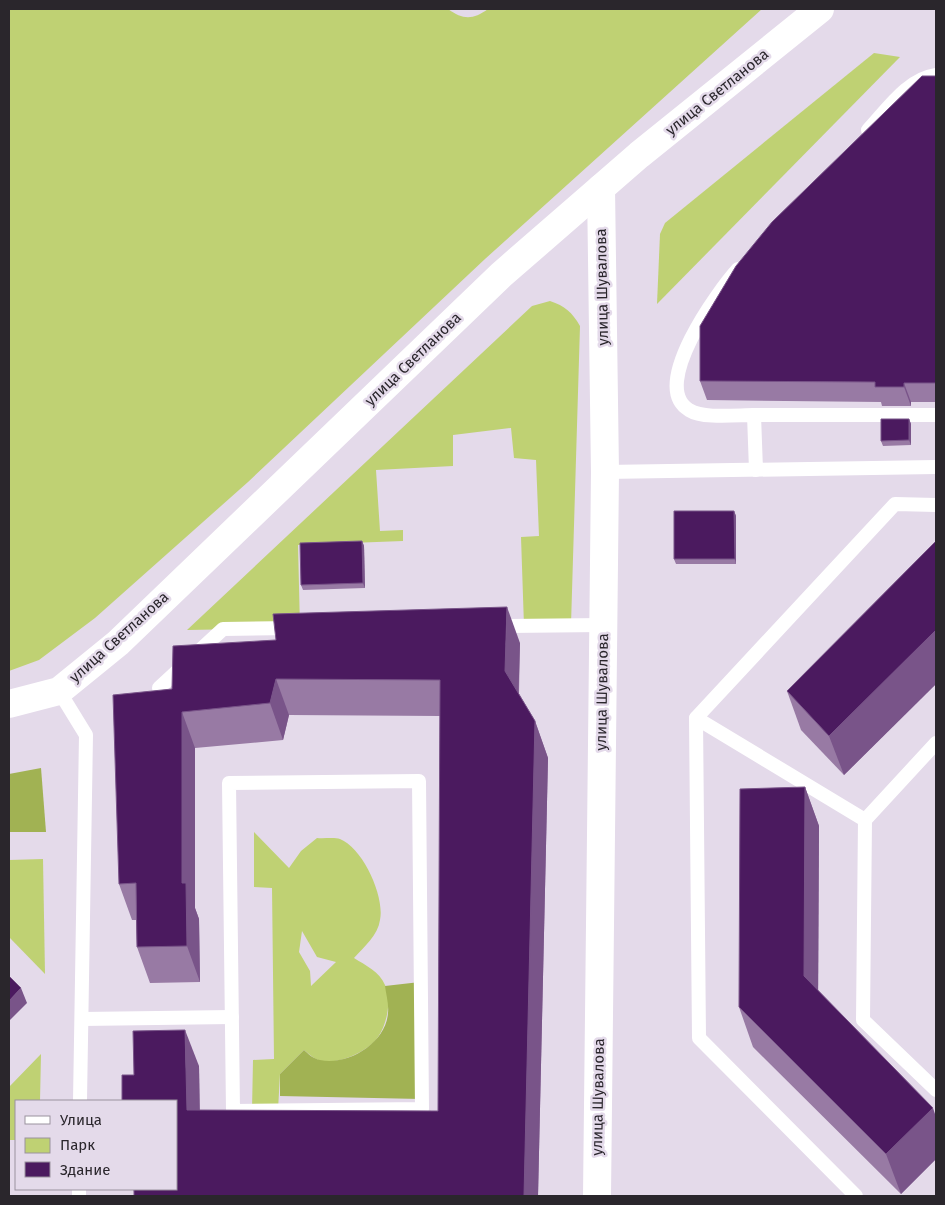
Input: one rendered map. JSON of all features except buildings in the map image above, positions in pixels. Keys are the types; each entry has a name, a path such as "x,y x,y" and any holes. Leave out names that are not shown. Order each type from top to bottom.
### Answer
{"street":[{"name":"улица Светланова","path":"9,704 59,690 118,643 501,275 601,188 820,9"},
{"name":"улица Шувалова","path":"597,1196 606,472 601,188"}],"lane":[{"path":"858,141 909,86 936,76"},
{"path":"747,259 728,280 696,326 680,359 678,386 681,402 689,410 702,414 936,415"},
{"path":"754,415 756,470"},
{"path":"606,472 936,467"},
{"path":"856,1196 699,1038 696,718 895,504 936,505"},
{"path":"485,626 603,625"},
{"path":"160,688 223,629 310,628"},
{"path":"59,690 86,736 80,1100"},
{"path":"696,718 864,820"},
{"path":"936,743 864,820 863,1020 936,1090"},
{"path":"418,782 422,1109 232,1111 232,1017 230,783 418,782"},
{"path":"82,1019 232,1017"}],"green space":[{"path":"9,9 448,9 463,17 473,17 488,9 762,9 485,259 248,482 95,618 39,660 9,671"},
{"path":"874,53 900,57 657,304 660,234 665,223"},
{"path":"550,301 568,310 580,326 571,625 524,626 521,537 539,536 536,460 514,458 511,428 453,435 453,466 376,470 380,531 403,530 403,541 298,545 300,628 187,630 532,306"},
{"path":"41,768 46,832 9,832 9,774"},
{"path":"254,832 289,868 301,851 317,838 338,838 349,844 364,863 376,887 381,910 379,925 376,931 354,958 376,973 385,985 388,998 388,1012 381,1032 373,1043 366,1048 340,1060 323,1061 314,1058 304,1050 280,1074 278,1110 252,1110 253,1060 274,1059 272,888 254,887","holes":["302,931 317,957 336,962 311,986 310,971 299,952"]},
{"path":"43,859 45,974 9,937 9,860"},
{"path":"420,982 421,1099 280,1096 280,1074 304,1050 316,1059 331,1061 353,1056 364,1050 373,1043 386,1024 388,1003 385,986"},
{"path":"41,1054 40,1100 15,1100 15,1140 9,1140 9,1087"}]}
